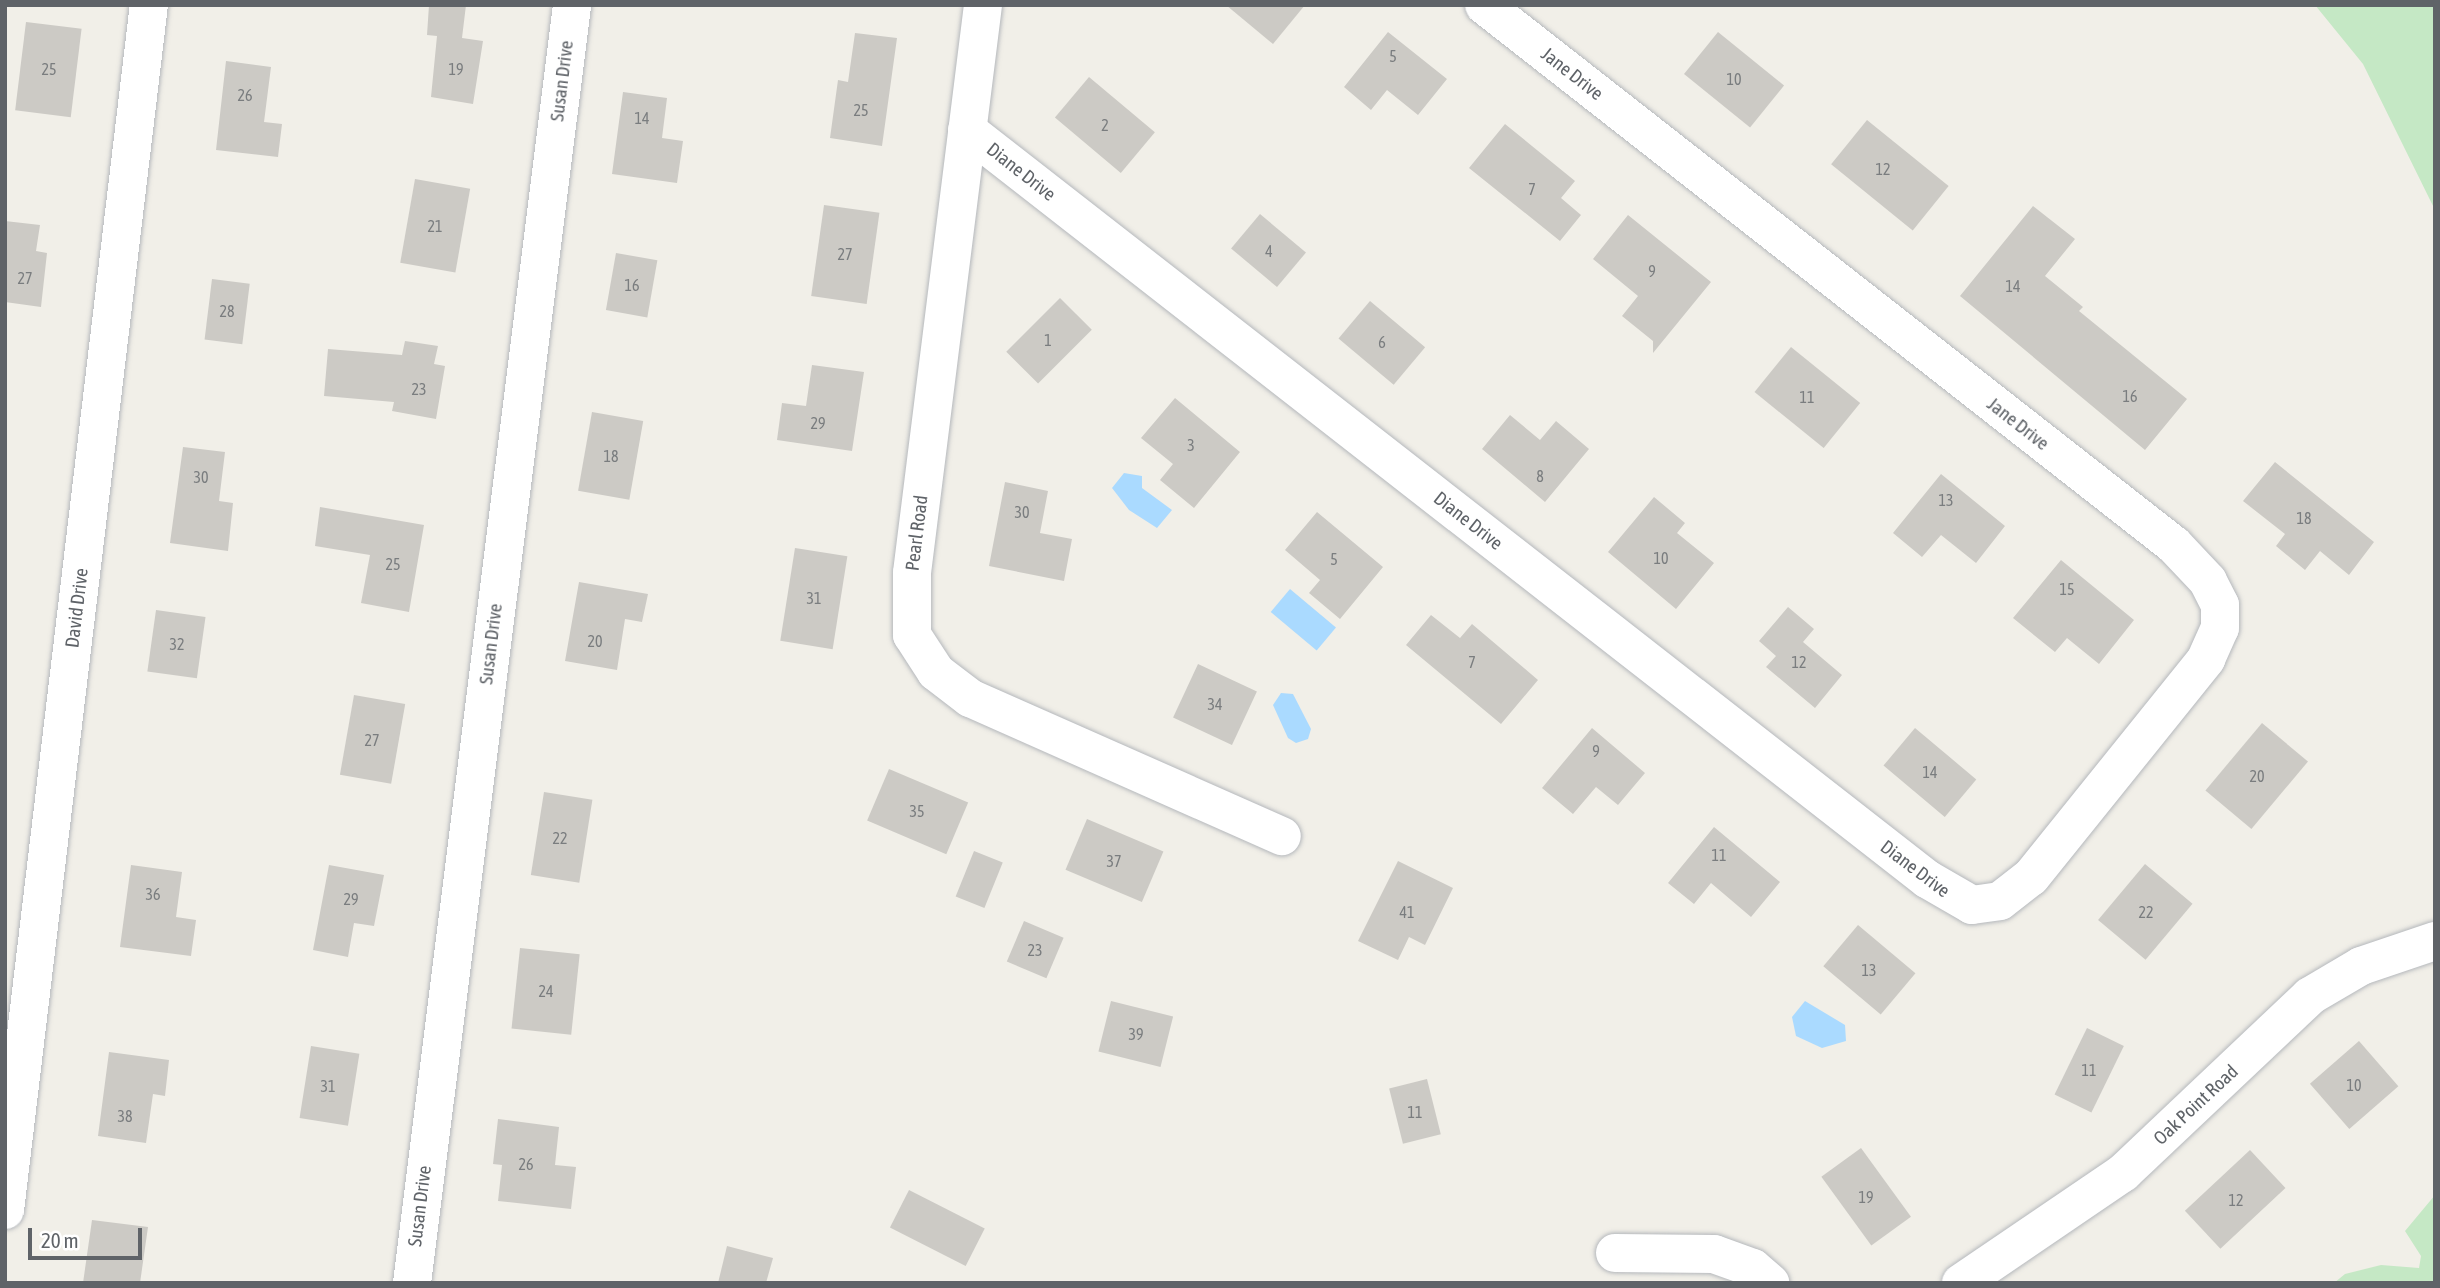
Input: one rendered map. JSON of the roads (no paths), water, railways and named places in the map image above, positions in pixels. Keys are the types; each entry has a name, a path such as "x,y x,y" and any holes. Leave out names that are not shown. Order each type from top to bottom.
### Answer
{"street":[{"name":"David Drive","path":"5,1210 149,5"},
{"name":"Susan Drive","path":"412,1283 572,5"},
{"name":"Pearl Road","path":"983,5 912,573 912,635 936,672 970,698 1282,836"},
{"name":"Jane Drive","path":"1484,5 2174,545 2208,581 2220,605 2220,628 2206,659 2031,877 2000,901 1972,905"},
{"name":"Diane Drive","path":"967,130 1927,879 1972,905"},
{"name":"Oak Point Road","path":"1961,1283 2123,1173 2310,996 2361,966 2435,941"},
{"path":"1615,1253 1714,1254 1753,1268 1770,1283"}],"water":[{"path":"1124,473 1142,476 1142,488 1172,510 1157,528 1129,510 1112,488"},
{"path":"1290,589 1336,628 1317,651 1271,612"},
{"path":"1281,693 1293,694 1311,729 1308,739 1296,743 1288,738 1273,705"},
{"path":"1805,1001 1845,1025 1846,1041 1822,1048 1796,1036 1792,1017"}]}
